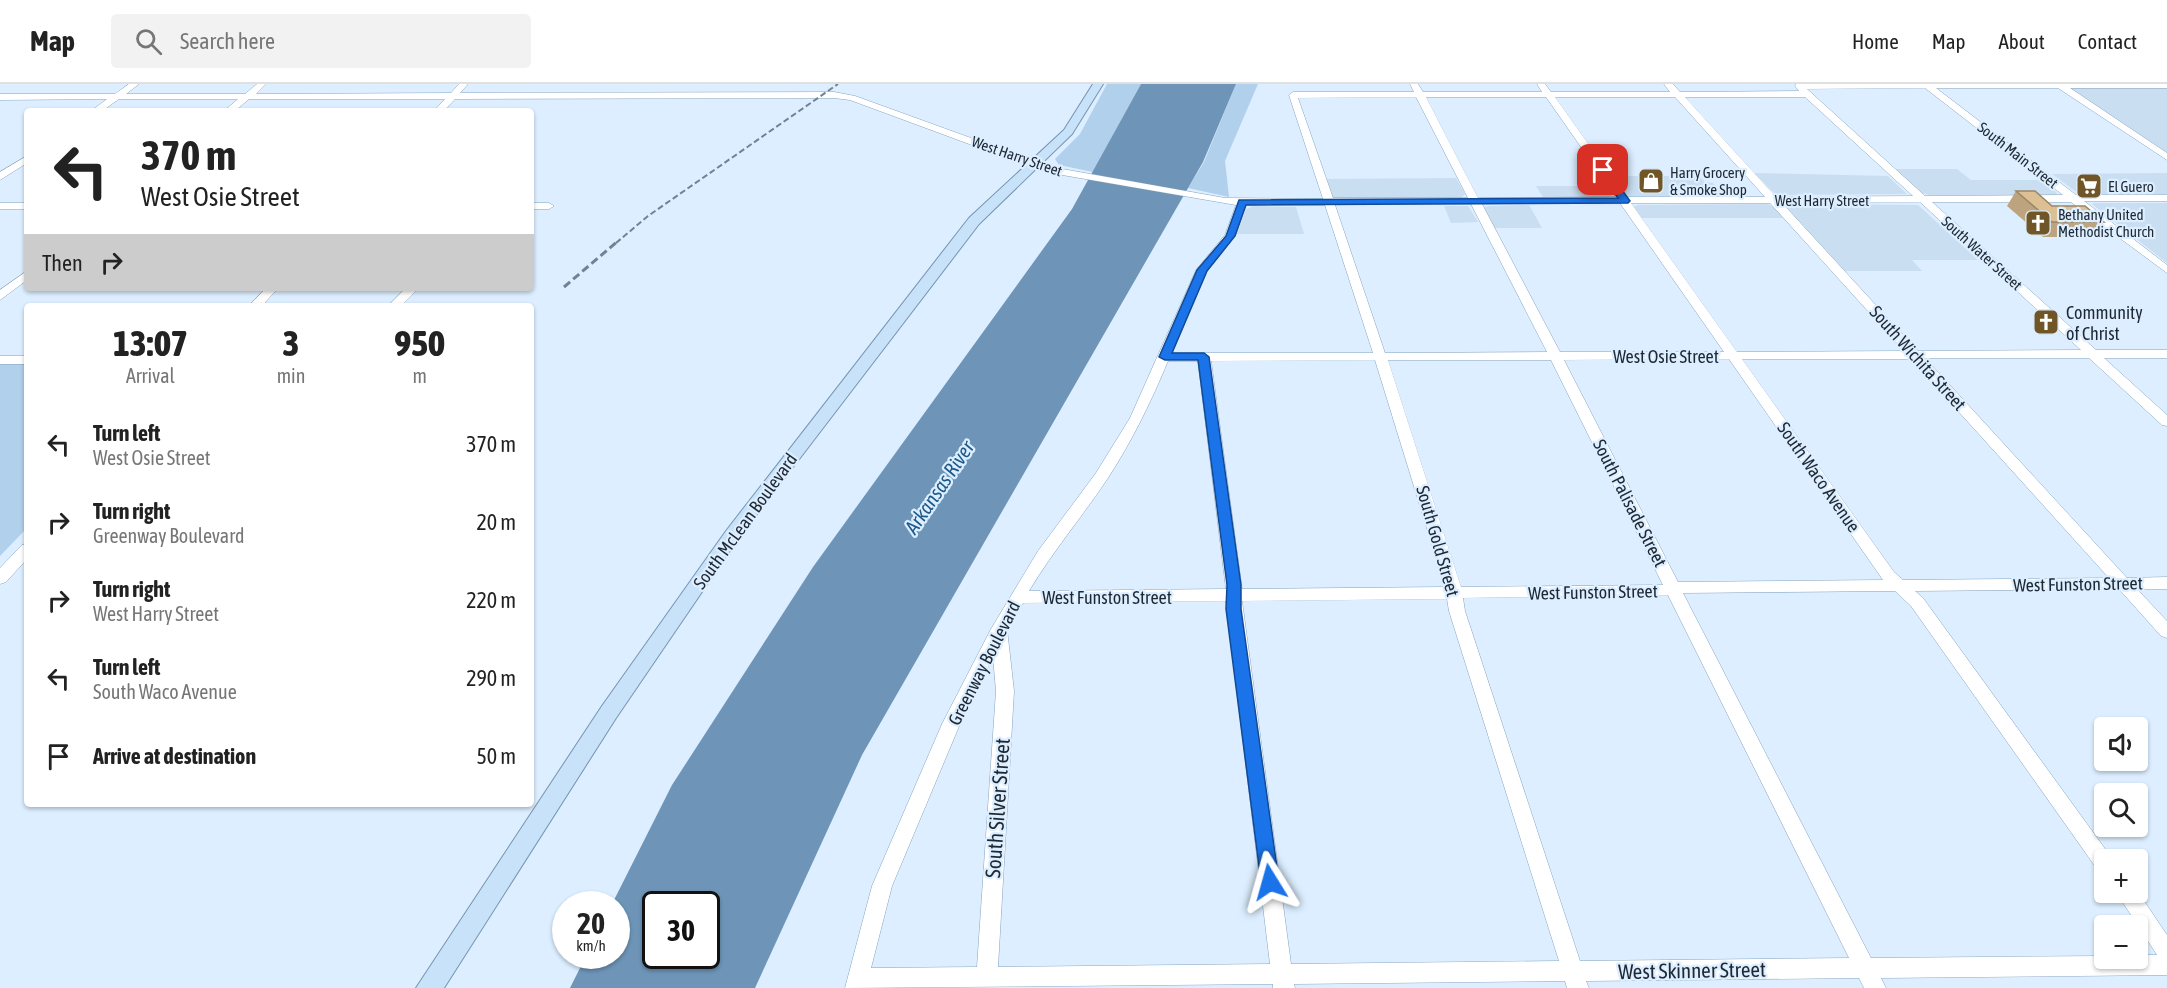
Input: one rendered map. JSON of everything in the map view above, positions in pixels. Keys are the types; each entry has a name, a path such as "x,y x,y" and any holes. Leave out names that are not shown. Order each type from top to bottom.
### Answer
{"main road":[{"name":"South McLean Boulevard","path":"429,988 609,712 732,535 974,221 1068,132 1098,84"}],"street":[{"path":"100,108 135,84"},
{"path":"233,108 262,84"},
{"path":"442,108 464,84"},
{"path":"582,95 590,84"},
{"path":"713,95 719,84"},
{"name":"South Wichita Street","path":"1668,84 2167,632"},
{"path":"1417,90 1545,89 1678,94 1927,85 2167,85"},
{"name":"South Main Street","path":"1927,85 2167,270"},
{"path":"2058,85 2167,157"},
{"name":"South Water Street","path":"1801,88 2167,422"},
{"name":"South Waco Avenue","path":"1545,89 1889,576 1917,602 2095,849"},
{"name":"South Gold Street","path":"1417,90 1293,96 1452,579 1457,611 1576,979"},
{"name":"South Palisade Street","path":"1417,90 1555,355 1875,988"},
{"name":"West Harry Street","path":"0,97 823,94 852,98 1036,164 1071,174 1242,202 2167,198"},
{"path":"0,177 24,161"},
{"name":"Greenway Boulevard","path":"856,983 882,886 951,724 999,629 1043,555 1102,476 1137,418 1202,270 1230,236 1242,202"},
{"path":"0,206 24,206"},
{"path":"534,206 549,206"},
{"path":"0,296 24,276"},
{"path":"258,303 269,291"},
{"path":"397,303 410,291"},
{"name":"West Osie Street","path":"1165,357 2167,354"},
{"path":"1204,357 1283,981"},
{"path":"0,360 24,360"},
{"path":"0,578 24,552"},
{"name":"West Funston Street","path":"1018,597 1658,591 1685,586 2167,583"},
{"name":"South Silver Street","path":"986,982 1005,691 999,629"},
{"path":"2134,903 2167,952"},
{"name":"West Skinner Street","path":"856,983 1576,979 1864,968 2167,965"}],"shaded area":[{"path":"1107,84 1141,84 1093,172 1059,165 1055,159 1080,134"},
{"path":"1236,84 1258,84 1225,161 1229,197 1188,188 1204,162"},
{"path":"2070,86 2167,86 2167,154 2067,88"},
{"path":"1895,169 1957,169 1971,180 2041,180 2057,193 2056,195 1930,195 1922,193"},
{"path":"1754,173 1888,176 1907,194 1776,195"},
{"path":"2167,173 2167,194 2079,194 2052,174"},
{"path":"1610,176 1699,176 1705,182 1713,183 1725,196 1629,196 1623,194"},
{"path":"1456,178 1465,194 1461,198 1335,198 1332,197 1324,179"},
{"path":"1536,186 1607,186 1612,193 1610,197 1543,197"},
{"path":"2094,203 2167,203 2167,263 2092,204"},
{"path":"1768,204 1784,218 1640,218 1633,207 1638,205"},
{"path":"1792,204 1918,205 1978,260 1912,260 1922,271 1845,271 1785,206"},
{"path":"1529,205 1542,228 1493,228 1483,208 1489,206"},
{"path":"1254,206 1296,207 1304,234 1237,234 1246,209"},
{"path":"1444,206 1468,206 1478,222 1451,223"},
{"path":"0,364 24,364 24,531 0,556"}],"water":[{"name":"Arkansas River","path":"1141,84 1236,84 1203,162 862,755 755,988 570,988 580,969 630,969 630,891 619,891 672,785 813,567 1072,209"}],"building":[{"path":"2016,191 2035,191 2052,206 2085,206 2104,222 2052,222"}],"railway":[{"path":"616,243 648,216 838,84"},
{"path":"564,287 618,241"}],"place":[{"name":"Harry Grocery & Smoke Shop","path":"1651,181"},
{"name":"El Guero","path":"2089,186"},
{"name":"Bethany United Methodist Church","path":"2038,223"},
{"name":"Community of Christ","path":"2046,322"}],"route":[{"path":"1270,882 1204,357 1165,357 1202,270 1230,236 1242,202 1625,201 1603,170"}]}
